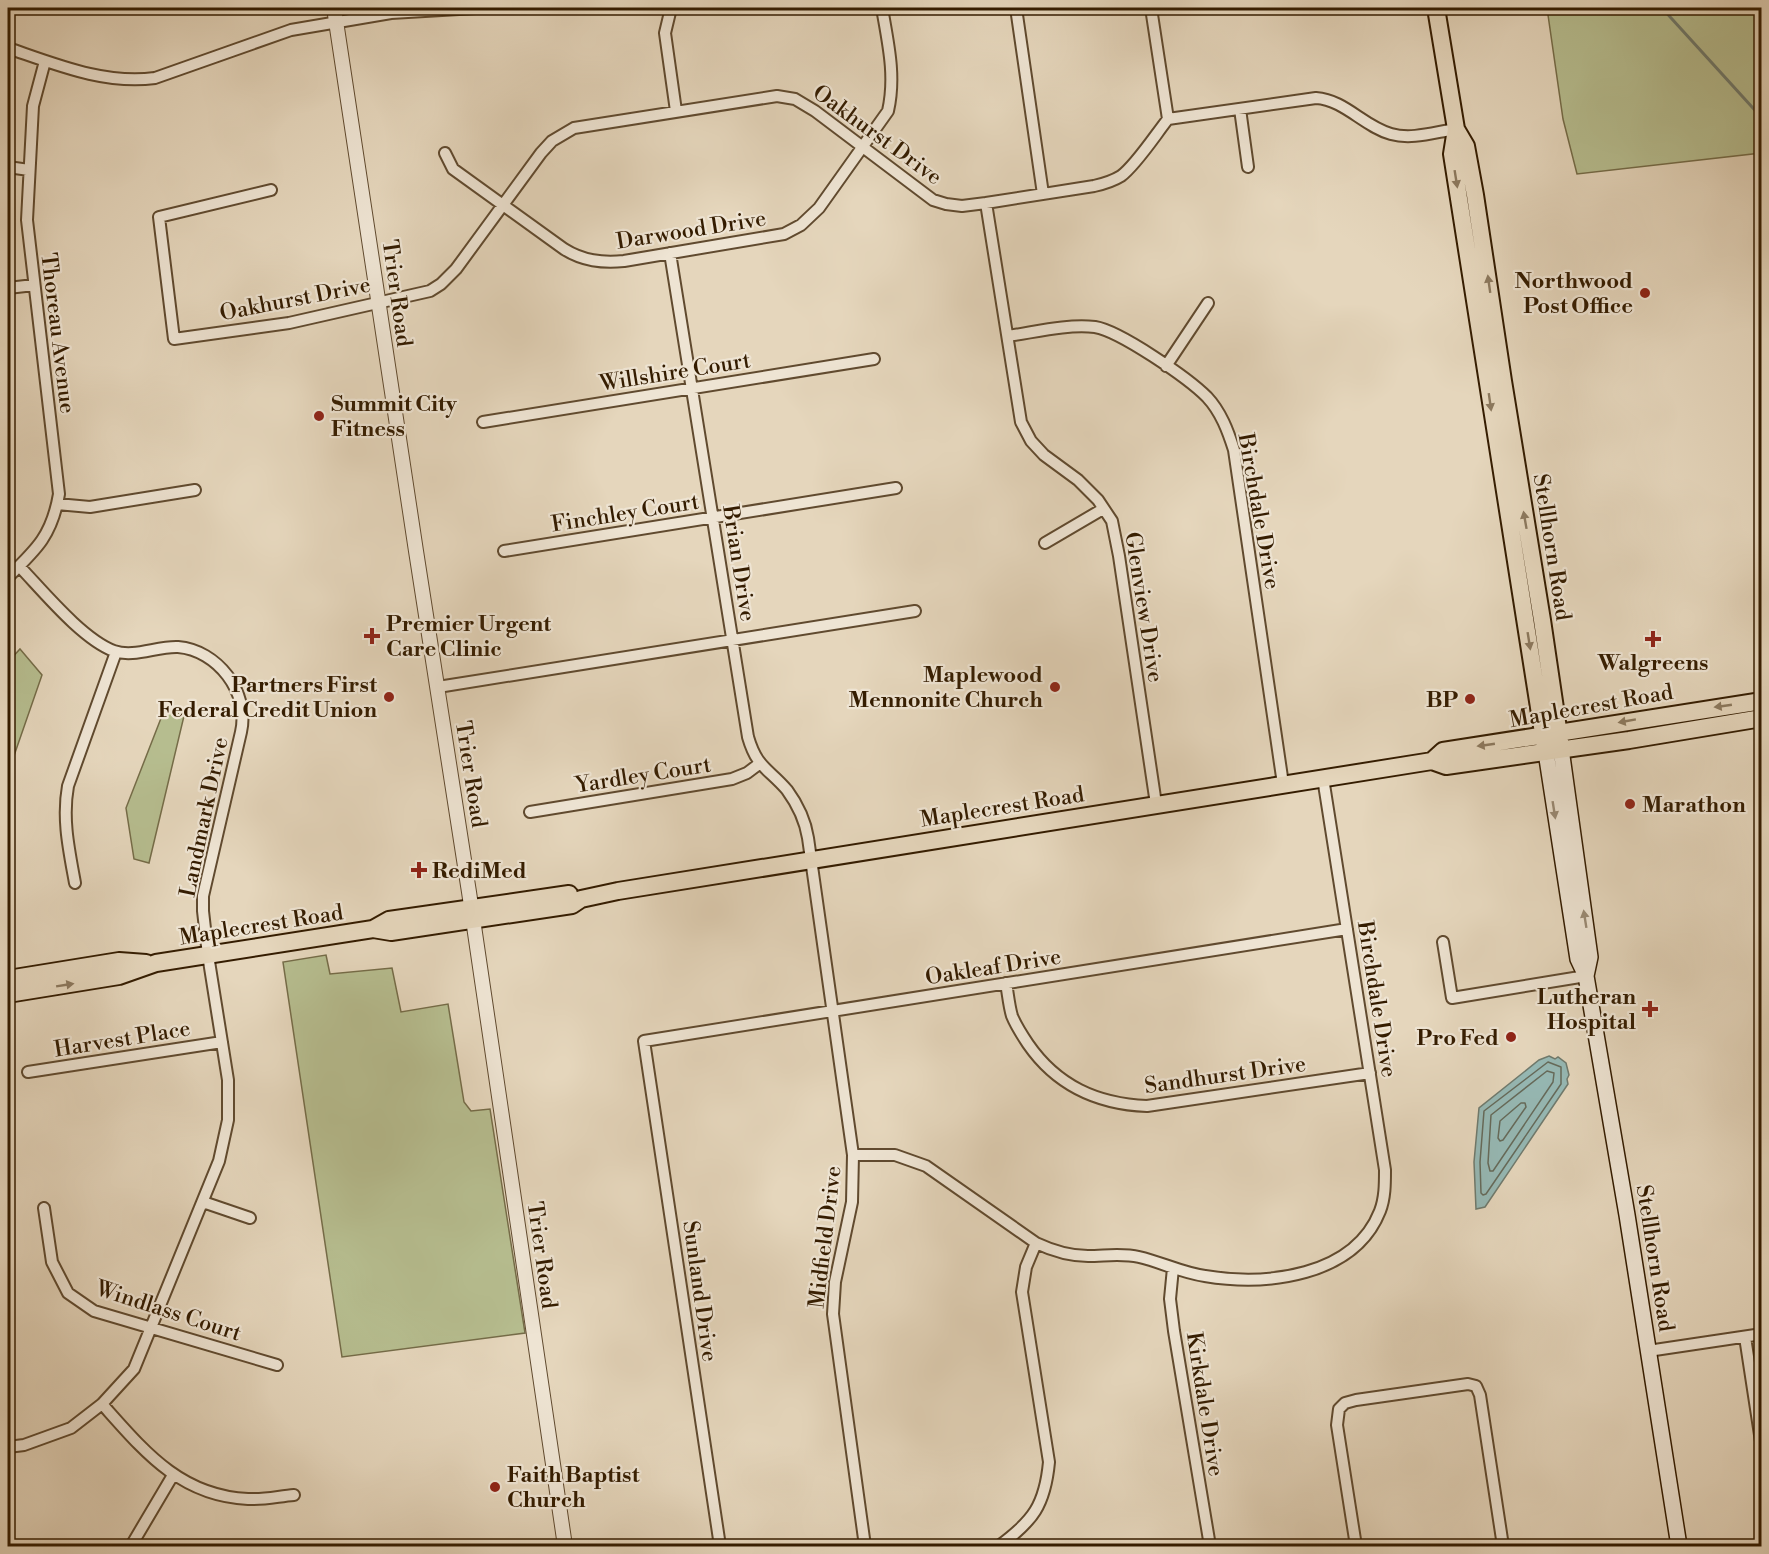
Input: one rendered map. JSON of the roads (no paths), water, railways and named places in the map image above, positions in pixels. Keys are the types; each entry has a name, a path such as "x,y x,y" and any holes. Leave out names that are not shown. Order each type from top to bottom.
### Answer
{"main road":[{"name":"Stellhorn Road","path":"1436,8 1456,129 1466,146 1475,195 1552,742 1590,957 1586,976 1679,1546"},
{"name":"Maplecrest Road","path":"1552,742 1761,701"},
{"name":"Maplecrest Road","path":"8,994 119,976 156,963 373,929 389,920 472,914 570,894 581,899 618,891 1432,761 1443,751 1648,737 1761,718"},
{"name":"Maplecrest Road","path":"8,979 119,961 156,963"}],"street":[{"name":"Trier Road","path":"334,8 438,687 565,1546"},
{"path":"8,48 98,76 140,80 155,78 281,32 391,13 476,8"},
{"path":"671,8 665,33 676,111"},
{"name":"Darwood Drive","path":"445,153 453,169 502,206 583,259 610,262 771,236 794,230 819,208 888,111 893,72 882,8"},
{"path":"1016,8 1043,194"},
{"path":"1151,8 1167,119 1302,99 1327,99 1338,103 1389,134 1414,136 1456,129"},
{"name":"Thoreau Avenue","path":"8,577 39,546 49,530 57,504 58,477 27,220 33,106 45,61"},
{"name":"Oakhurst Drive","path":"271,190 159,217 174,339 281,324 430,291 456,269 541,153 552,141 574,128 783,96 800,101 933,200 962,206 1094,186 1122,175 1167,119"},
{"path":"1240,109 1248,167"},
{"path":"8,167 28,170"},
{"name":"Glenview Drive","path":"986,203 1021,422 1031,441 1044,455 1089,489 1112,521 1156,804"},
{"name":"Brian Drive","path":"670,253 748,737 752,752 759,764 786,790 799,808 805,821 812,861"},
{"path":"8,288 34,285"},
{"path":"1166,366 1209,303"},
{"name":"Birchdale Drive","path":"1008,336 1077,326 1097,327 1114,333 1166,366 1207,397 1227,428 1234,450 1283,784"},
{"name":"Willshire Court","path":"483,422 874,359"},
{"name":"Finchley Court","path":"504,551 896,488"},
{"path":"57,504 90,507 195,490"},
{"path":"1045,543 1103,509"},
{"path":"19,566 81,629 94,640 116,652 68,786 66,833 75,883"},
{"path":"438,687 915,611"},
{"name":"Landmark Drive","path":"8,1447 24,1445 71,1428 102,1404 134,1369 219,1161 228,1120 228,1080 202,911 203,896 242,727 240,703 227,673 200,652 179,647 141,652 116,652"},
{"name":"Yardley Court","path":"530,812 732,779 747,773 759,764"},
{"name":"Birchdale Drive","path":"1173,1268 1202,1276 1247,1280 1308,1271 1345,1256 1360,1243 1373,1226 1383,1200 1385,1170 1323,778"},
{"name":"Midfield Drive","path":"812,861 853,1155 852,1202 835,1282 833,1314 865,1546"},
{"name":"Oakleaf Drive","path":"644,1041 1347,928"},
{"path":"1443,942 1452,998 1586,976"},
{"name":"Sandhurst Drive","path":"1006,983 1012,1015 1021,1034 1038,1058 1073,1087 1114,1104 1147,1106 1370,1073"},
{"name":"Sunland Drive","path":"644,1041 720,1546"},
{"name":"Harvest Place","path":"28,1072 222,1042"},
{"path":"853,1155 895,1155 926,1166 1035,1243 1053,1251 1088,1256 1122,1254 1173,1268"},
{"path":"203,1202 250,1218"},
{"name":"Windlass Court","path":"44,1208 52,1262 68,1293 94,1311 277,1365"},
{"path":"999,1546 1023,1529 1036,1511 1043,1496 1049,1462 1022,1292 1026,1267 1035,1243"},
{"name":"Kirkdale Drive","path":"1173,1268 1170,1299 1174,1331 1210,1546"},
{"path":"1648,1351 1761,1334"},
{"path":"1746,1337 1761,1448"},
{"path":"1356,1546 1336,1425 1338,1409 1345,1403 1356,1400 1468,1384 1476,1386 1482,1406 1503,1546"},
{"path":"102,1404 146,1453 173,1475 213,1493 249,1499 294,1495"},
{"path":"130,1546 173,1475"}],"water":[{"path":"1549,1056 1555,1059 1558,1057 1566,1063 1569,1075 1568,1084 1485,1207 1476,1209 1474,1162 1479,1108 1539,1060"}],"waterway":[{"path":"1662,8 1762,118"}],"place":[{"name":"Northwood Post Office","path":"1645,293"},
{"name":"Summit City Fitness","path":"319,416"},
{"name":"Premier Urgent Care Clinic","path":"372,636"},
{"name":"Walgreens","path":"1653,639"},
{"name":"Maplewood Mennonite Church","path":"1055,687"},
{"name":"Partners First Federal Credit Union","path":"389,697"},
{"name":"BP","path":"1470,699"},
{"name":"Marathon","path":"1630,804"},
{"name":"RediMed","path":"419,870"},
{"name":"Lutheran Hospital","path":"1650,1009"},
{"name":"Pro Fed","path":"1511,1037"},
{"name":"Faith Baptist Church","path":"495,1487"}]}
